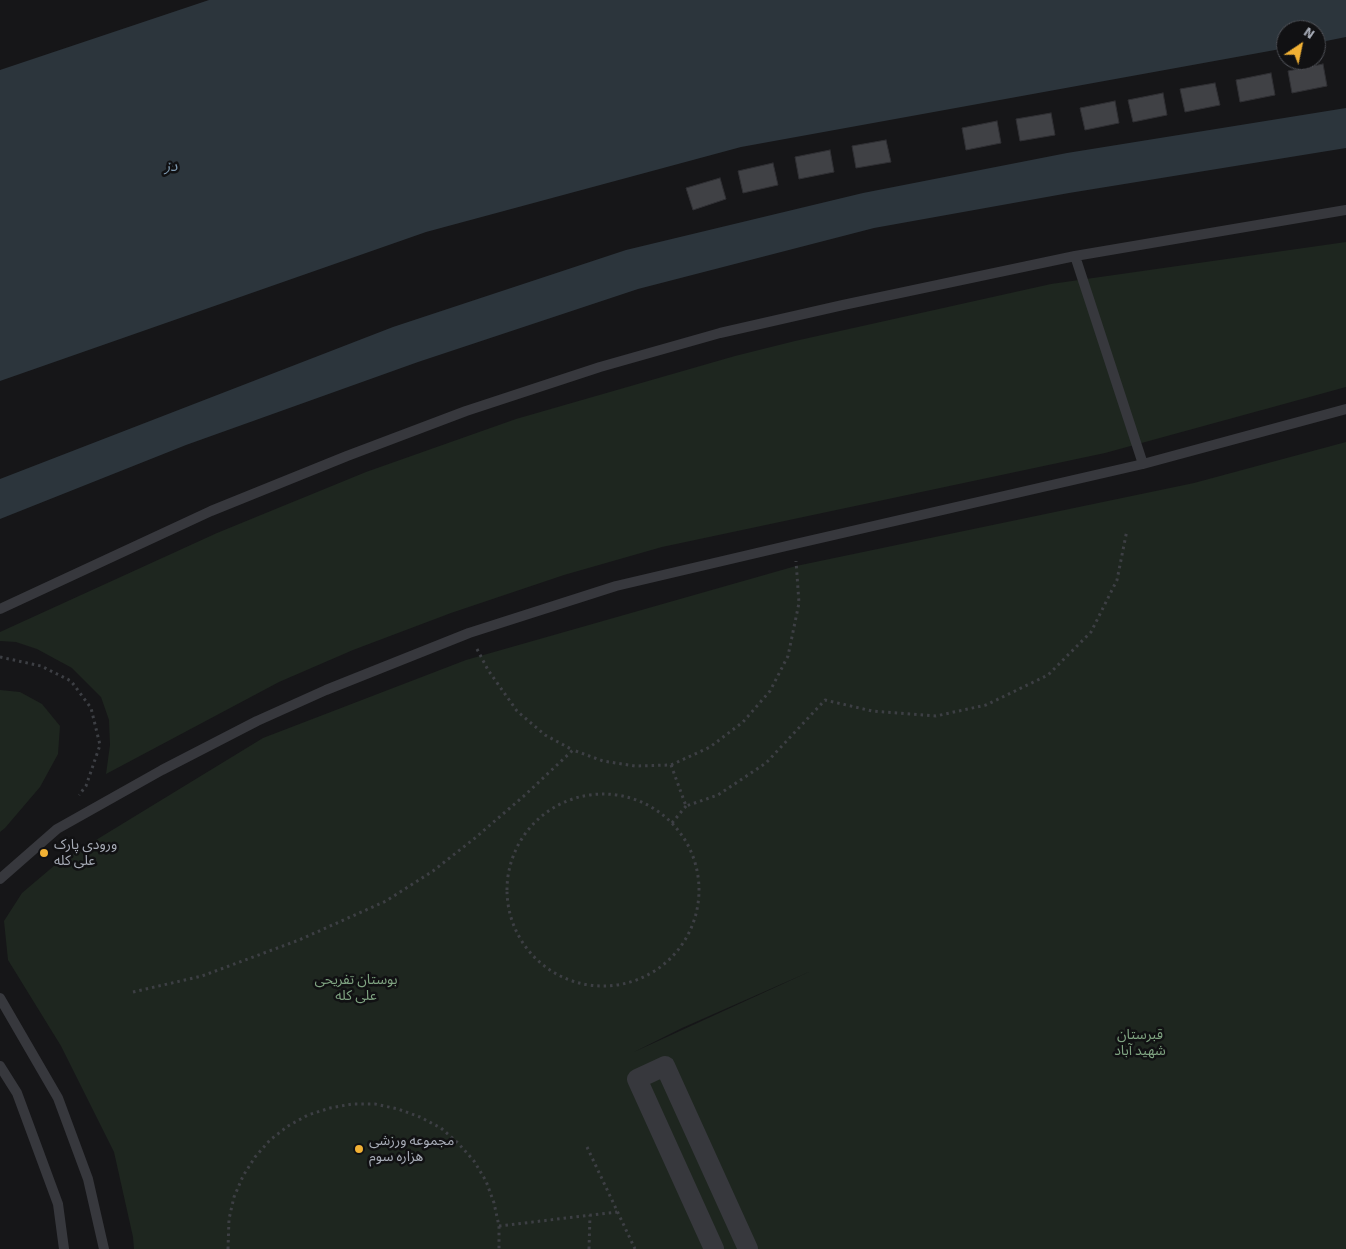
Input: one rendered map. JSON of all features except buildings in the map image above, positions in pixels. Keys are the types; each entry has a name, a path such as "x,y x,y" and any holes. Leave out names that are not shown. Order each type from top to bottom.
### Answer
{"street":[{"path":"714,1249 637,1079 665,1066 748,1249"}],"lane":[{"path":"0,609 220,507 466,411 600,367 720,333 1075,256 1346,210"},
{"path":"1075,256 1142,464"},
{"path":"0,879 57,829 162,770 257,721 326,690 469,633 616,586 1142,464 1346,409"},
{"path":"0,998 58,1098 88,1179 104,1249"},
{"path":"0,1066 17,1093 58,1204 64,1249"}],"path":[{"path":"672,824 686,806 718,795 766,763 826,700 872,711 936,716 986,705 1048,675 1091,632 1117,580 1127,530"},
{"path":"469,633 488,670 517,711 545,736 573,750 602,761 635,766 671,765 717,742 743,722 770,691 788,656 799,603 795,544"},
{"path":"0,657 41,666 71,681 91,708 100,745 86,786 57,829"},
{"path":"133,992 202,976 299,940 386,901 433,870 474,838 525,795 573,750"},
{"path":"671,765 686,806"},
{"path":"589,794 622,795 653,807 672,824 678,829 695,858 700,891 695,923 678,952 653,974 624,986 593,987 563,979 537,961 518,937 507,908 507,877 516,847 534,822 559,804 589,794"},
{"path":"228,1249 229,1219 234,1197 243,1176 255,1157 270,1140 295,1122 308,1115 330,1108 352,1104 376,1104 420,1117 441,1128 458,1143 474,1161 486,1181 499,1226 499,1249"},
{"path":"587,1147 635,1249"},
{"path":"499,1226 618,1212"},
{"path":"589,1249 590,1215"}],"green space":[{"path":"1346,242 1346,387 1105,453 662,547 564,575 451,613 353,650 279,682 106,774 110,745 109,720 101,697 72,668 37,649 16,642 0,641 0,632 217,533 366,472 516,419 735,356 1051,284"},
{"name":"بوستان تفریحی علی کله","path":"1346,442 1346,1249 134,1249 114,1152 61,1046 8,960 4,921 22,893 55,865 263,738 466,660 796,566 1194,483","holes":["811,971 634,1052 682,1028"]},
{"path":"0,690 20,692 42,704 60,726 58,754 40,787 0,832"}],"water":[{"name":"دز","path":"209,0 1346,0 1346,37 1326,41 1326,20 1276,20 1276,50 741,147 426,232 0,381 0,70"},
{"path":"1346,108 1346,148 1069,193 874,228 638,289 418,362 186,445 0,519 0,479 393,327 626,250 863,193 1067,153"}],"place":[{"name":"ورودی پارک علی کله","path":"44,853"},
{"name":"مجموعه ورزشی هزاره سوم","path":"359,1149"}],"park label":[{"name":"قبرستان شهید آباد","path":"1140,1044"}]}
